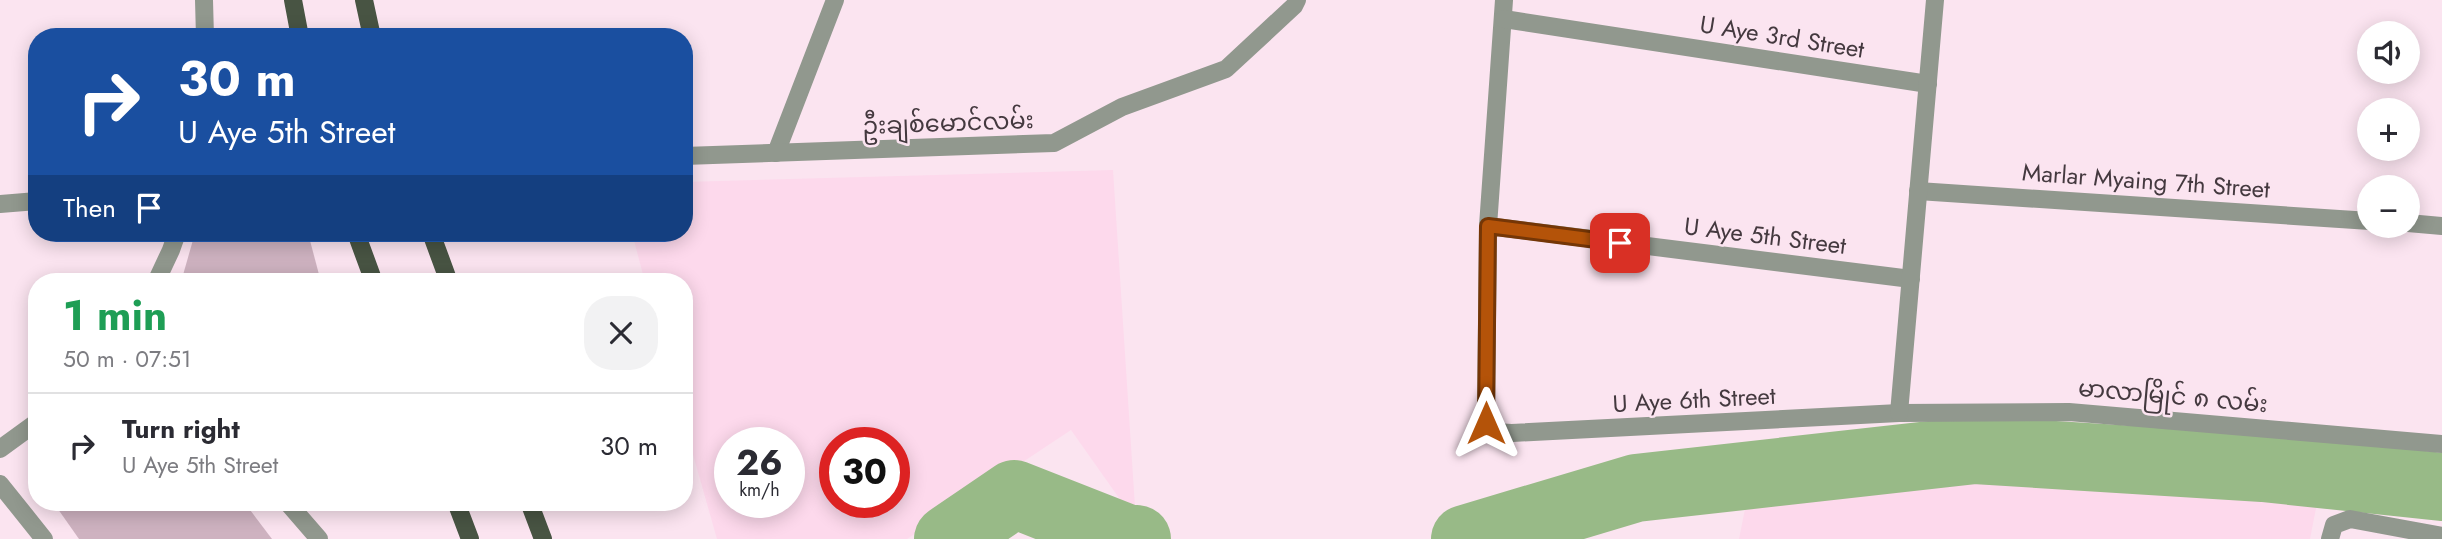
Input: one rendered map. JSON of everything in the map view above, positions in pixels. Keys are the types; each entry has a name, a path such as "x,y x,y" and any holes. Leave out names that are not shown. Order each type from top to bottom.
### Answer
{"main road":[{"path":"293,0 298,28"},
{"path":"364,0 370,28"},
{"path":"359,242 371,273"},
{"path":"434,242 446,273"},
{"path":"459,511 470,539"},
{"path":"533,511 543,539"}],"street":[{"path":"204,0 205,28"},
{"path":"776,153 835,0"},
{"name":"ဦးချစ်မောင်လမ်း","path":"693,156 1054,143 1122,107 1226,69 1294,6 1297,0"},
{"path":"1488,226 1504,0"},
{"path":"1899,413 1935,0"},
{"name":"U Aye 3rd Street","path":"1504,19 1928,84"},
{"name":"Marlar Myaing 7th Street","path":"1918,191 2357,220"},
{"path":"0,204 28,202"},
{"path":"2420,224 2442,226"},
{"name":"U Aye 5th Street","path":"1488,226 1911,279"},
{"name":"U Aye 6th Street","path":"1488,226 1486,423 1492,429 1502,433 1574,431 1899,413"},
{"path":"160,273 174,242"},
{"name":"မာလာမြိုင် ၈ လမ်း","path":"1899,413 2068,412 2442,444"},
{"path":"0,449 28,429"},
{"path":"0,484 44,539"},
{"path":"295,511 319,539"},
{"path":"2332,532 2350,519 2442,536"}],"shaded area":[{"path":"1113,170 1136,522 1071,430 907,539 717,539 693,455 693,273 643,273 634,242 693,242 693,182"},
{"path":"1965,474 2319,493 2310,539 1739,539 1747,499"}],"building":[{"path":"192,242 310,242 319,273 184,273"},
{"path":"59,511 251,511 272,539 79,539"}],"waterway":[{"path":"1465,539 1636,488 1975,450 2263,468 2442,487"},
{"path":"948,539 1014,494 1126,538 1137,539"}],"route":[{"path":"1486,423 1488,226 1620,243"}]}
